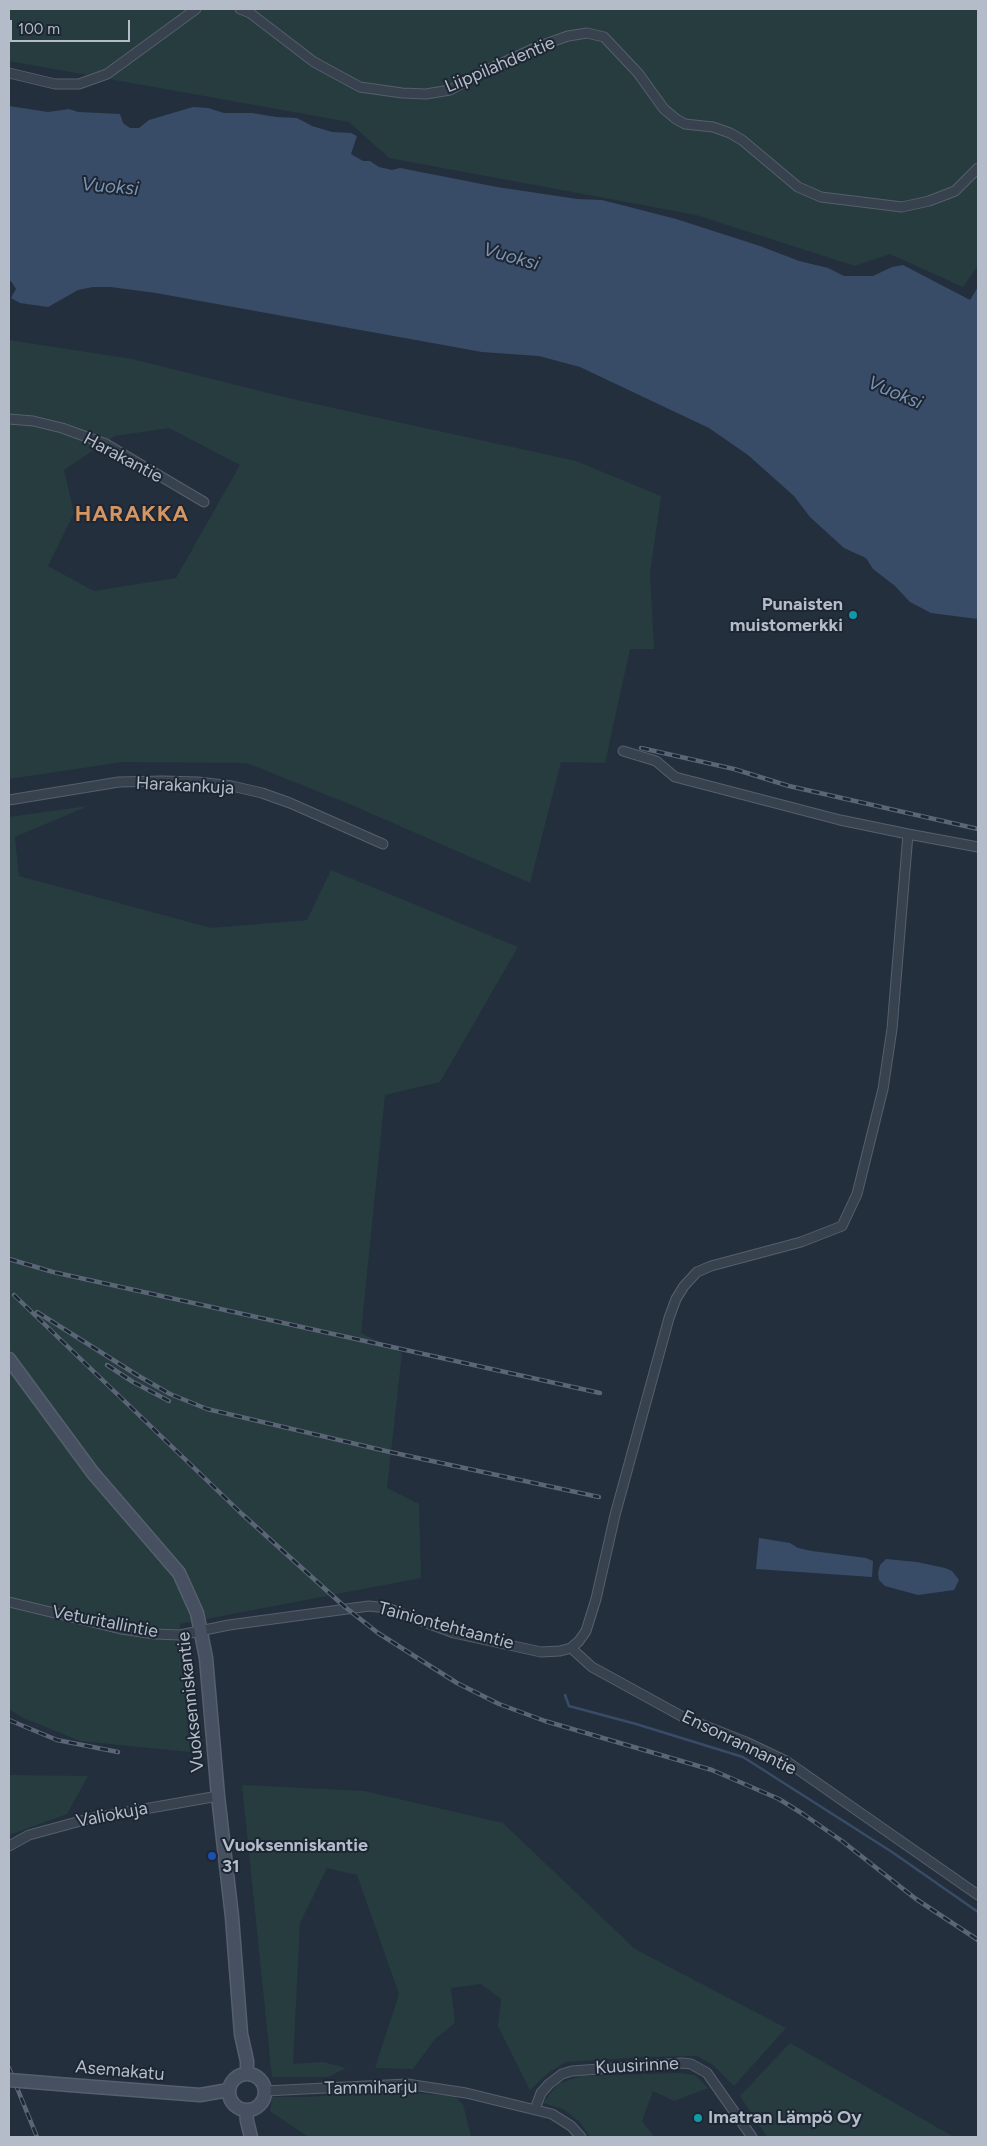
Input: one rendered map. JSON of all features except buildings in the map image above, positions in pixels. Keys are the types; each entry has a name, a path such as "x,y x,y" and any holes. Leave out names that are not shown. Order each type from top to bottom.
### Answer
{"street":[{"path":"9,73 55,84 79,84 107,74 196,9"},
{"name":"Liippilahdentie","path":"240,9 250,13 314,62 360,87 402,94 426,94 450,90 489,68 568,36 587,33 604,37 638,73 664,108 676,120 685,124 713,127 730,133 742,140 798,187 821,197 902,207 929,201 955,191 978,168"},
{"name":"Harakantie","path":"9,419 33,421 62,428 106,444 204,502"},
{"path":"623,751 656,761 675,776 840,820 978,847"},
{"name":"Harakankuja","path":"9,800 119,782 162,781 215,784 262,793 290,803 383,844"},
{"path":"571,1648 586,1631 596,1599 616,1515 669,1318 680,1292 697,1272 711,1266 801,1242 842,1226 857,1194 883,1088 892,1030 908,834"},
{"name":"Vuoksenniskantie","path":"9,1359 93,1473 179,1573 198,1613 202,1631 232,1917 241,2034 247,2061 247,2074"},
{"name":"Veturitallintie","path":"9,1602 139,1632 180,1635 202,1631"},
{"name":"Tainiontehtaantie","path":"202,1631 316,1612 369,1606 387,1608 454,1632 541,1652 560,1651 571,1648"},
{"name":"Ensonrannantie","path":"571,1648 592,1666 683,1716 786,1761 978,1895"},
{"name":"Valiokuja","path":"9,1846 29,1835 80,1820 218,1796"},
{"name":"Kuusirinne","path":"535,2108 541,2094 549,2084 562,2074 572,2071 691,2064 707,2073 752,2137"},
{"path":"247,2074 259,2079 265,2091 261,2102 257,2106 246,2110 233,2104 229,2090 236,2077 247,2074"},
{"name":"Asemakatu","path":"9,2080 200,2095 229,2090"},
{"name":"Tammiharju","path":"265,2091 408,2084 466,2093 535,2108 562,2119 581,2137"},
{"path":"246,2110 251,2137"}],"green space":[{"path":"9,9 978,9 978,266 963,287 890,254 855,266 696,215 389,158 349,122 9,61"},
{"path":"9,340 132,359 288,398 576,461 661,496 650,573 654,649 630,649 605,763 561,762 530,883 347,803 247,763 122,762 9,779","holes":["169,428 240,465 176,578 94,591 48,566 74,513 64,470 115,436"]},
{"path":"88,806 15,837 19,876 211,928 307,920 331,870 518,947 440,1082 385,1095 361,1333 402,1353 387,1488 419,1504 421,1578 180,1624 190,1752 80,1741 21,1717 9,1709 9,817"},
{"path":"9,1775 88,1776 67,1814 9,1835"},
{"path":"242,1785 364,1791 503,1823 635,1949 786,2028 734,2086 713,2065 697,2056 566,2062 548,2073 530,2090 498,2026 501,1999 481,1984 451,1988 455,2023 435,2039 413,2069 375,2068 399,1994 357,1875 327,1868 300,1923 293,2064 323,2062 346,2068 328,2077 272,2077"},
{"path":"790,2043 954,2137 767,2137 740,2096"},
{"path":"678,2073 695,2075 708,2088 674,2101 653,2091 642,2121 654,2137 590,2137 580,2122 563,2109 543,2103 558,2084 581,2076"},
{"path":"383,2091 454,2096 463,2104 471,2137 308,2137 270,2111 272,2097 310,2097"}],"water":[{"name":"Vuoksi","path":"9,106 48,112 69,109 78,112 120,114 123,123 130,128 139,128 149,120 193,107 208,108 224,113 252,113 297,118 312,126 332,132 351,133 357,136 351,154 363,161 370,161 379,167 392,170 400,168 497,187 577,199 602,200 676,219 760,246 799,261 828,268 844,276 873,276 892,267 903,265 970,300 978,287 978,619 931,613 910,602 895,586 873,569 866,558 844,548 810,517 794,496 748,455 709,428 580,367 539,356 482,352 156,293 111,287 93,287 78,290 48,307 20,303 11,298 16,289 11,281 9,281"},
{"path":"759,1538 790,1543 798,1548 812,1551 866,1558 873,1561 872,1577 756,1569"},
{"path":"886,1559 917,1562 945,1568 952,1571 959,1580 954,1590 918,1595 885,1586 879,1580 878,1573 880,1565"}],"waterway":[{"path":"565,1695 569,1706 636,1724 743,1757 892,1852 978,1912"}],"railway":[{"path":"641,748 734,769 789,786 978,829"},
{"path":"9,1259 53,1272 600,1393"},
{"path":"14,1295 242,1514 345,1607 378,1633 457,1683 499,1704 545,1721 712,1770 779,1799 842,1841 916,1899 978,1940"},
{"path":"37,1312 170,1394 207,1409 390,1452 599,1497"},
{"path":"107,1365 133,1382 169,1401"},
{"path":"9,1720 57,1740 118,1752"},
{"path":"9,2068 37,2137"}],"place":[{"name":"Punaisten muistomerkki","path":"853,615"},
{"name":"Vuoksenniskantie 31","path":"212,1856"},
{"name":"Imatran Lämpö Oy","path":"698,2118"}],"district":[{"name":"HARAKKA","path":"132,515"}]}
